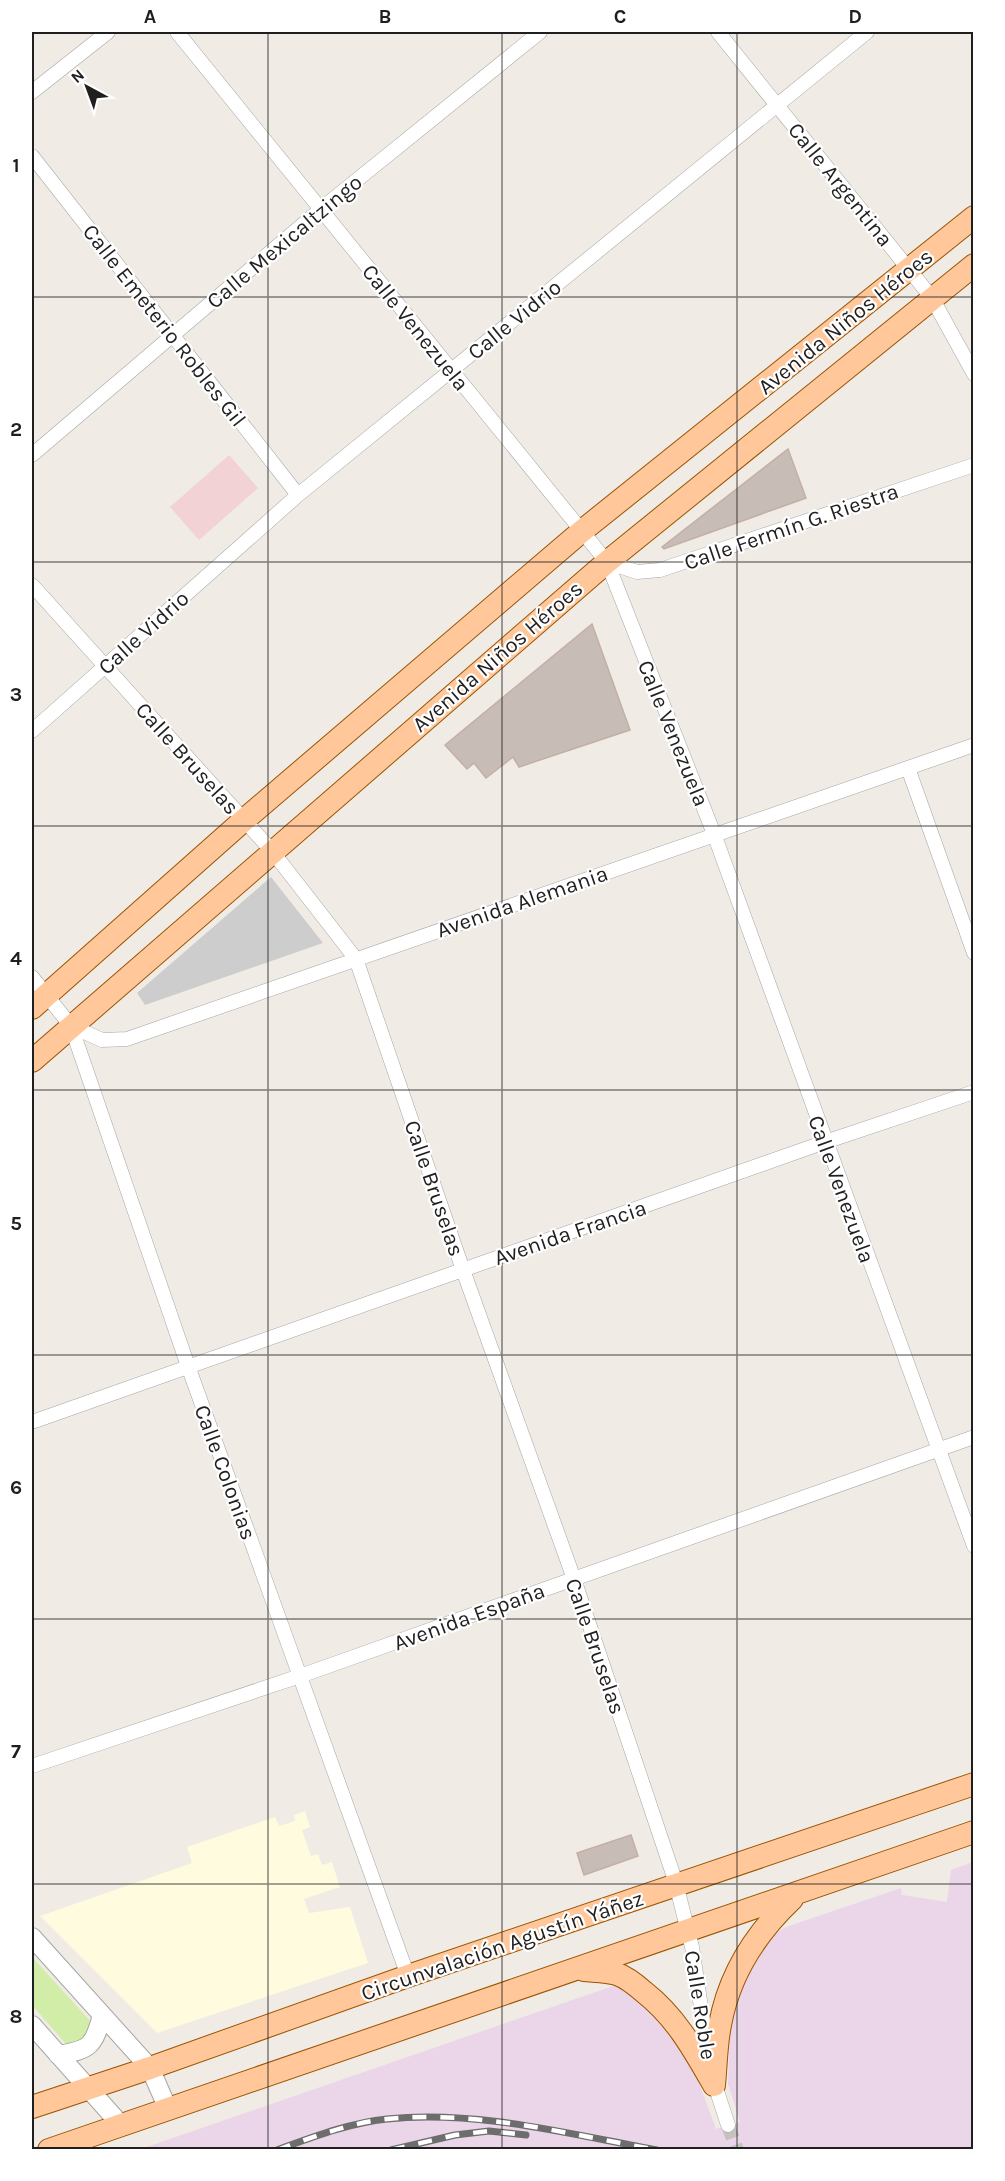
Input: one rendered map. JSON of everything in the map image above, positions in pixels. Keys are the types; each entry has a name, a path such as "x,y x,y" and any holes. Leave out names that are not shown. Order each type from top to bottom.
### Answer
{"main road":[{"name":"Avenida Niños Héroes","path":"39,1001 244,820 582,531 974,217"},
{"name":"Avenida Niños Héroes","path":"32,1061 272,850 607,562 974,265"},
{"name":"Circunvalación Agustín Yáñez","path":"32,2107 150,2068 408,1976 974,1784"},
{"name":"Circunvalación Agustín Yáñez","path":"49,2150 974,1832"},
{"path":"714,2085 720,2025 732,1982 752,1943 774,1916 799,1892"},
{"path":"576,1969 617,1974 635,1984 651,1997 688,2039 714,2085"}],"street":[{"path":"32,92 108,32"},
{"name":"Calle Venezuela","path":"177,32 607,562 714,834 974,1546"},
{"name":"Calle Mexicaltzingo","path":"32,455 321,209 540,32"},
{"name":"Calle Argentina","path":"718,32 932,298 974,374"},
{"name":"Calle Vidrio","path":"32,731 298,495 867,32"},
{"name":"Calle Emeterio Robles Gil","path":"32,156 298,495"},
{"name":"Calle Fermín G. Riestra","path":"607,562 638,572 660,570 974,465"},
{"name":"Calle Bruselas","path":"32,585 272,850 356,959 463,1270 574,1579 676,1885"},
{"name":"Avenida Alemania","path":"71,1026 102,1040 127,1039 974,745"},
{"path":"908,768 974,953"},
{"name":"Calle Colonias","path":"32,977 39,1001 71,1026 188,1366 408,1976"},
{"name":"Avenida Francia","path":"32,1422 825,1142 974,1092"},
{"name":"Avenida España","path":"32,1766 300,1677 974,1437"},
{"name":"Calle Roble","path":"676,1885 688,1931 714,2085 728,2125"},
{"path":"32,1937 150,2068 168,2109"},
{"path":"58,2055 77,2052 89,2046 97,2036 102,2015"},
{"path":"32,2025 121,2125"}],"shaded area":[{"path":"229,455 258,488 199,540 170,507"},
{"path":"271,877 323,943 145,1005 137,993"},
{"path":"305,1811 310,1827 302,1830 311,1856 318,1854 322,1865 332,1862 340,1887 304,1899 309,1913 350,1907 368,1963 157,2033 40,1916 192,1863 187,1847 275,1817 279,1826 295,1821 294,1815"},
{"path":"973,1862 973,2149 138,2150 616,1985 640,2000 672,2031 695,2072 716,2129 740,2122 728,2084 730,2029 735,2006 753,1961 773,1934 786,1927 901,1888 902,1895 947,1902 951,1870"}],"green space":[{"path":"32,1957 92,2023 91,2038 67,2045 32,2005"}],"building":[{"path":"788,449 806,498 664,549 662,547"},
{"path":"592,624 630,730 519,767 513,757 486,778 474,763 467,769 445,745"},
{"path":"631,1835 638,1856 584,1875 577,1853"}],"tunnel":[{"path":"728,2125 737,2150"}],"railway":[{"path":"277,2150 359,2124 387,2119 421,2117 523,2125 657,2150"},
{"path":"391,2150 455,2135 489,2131 526,2135"}]}
